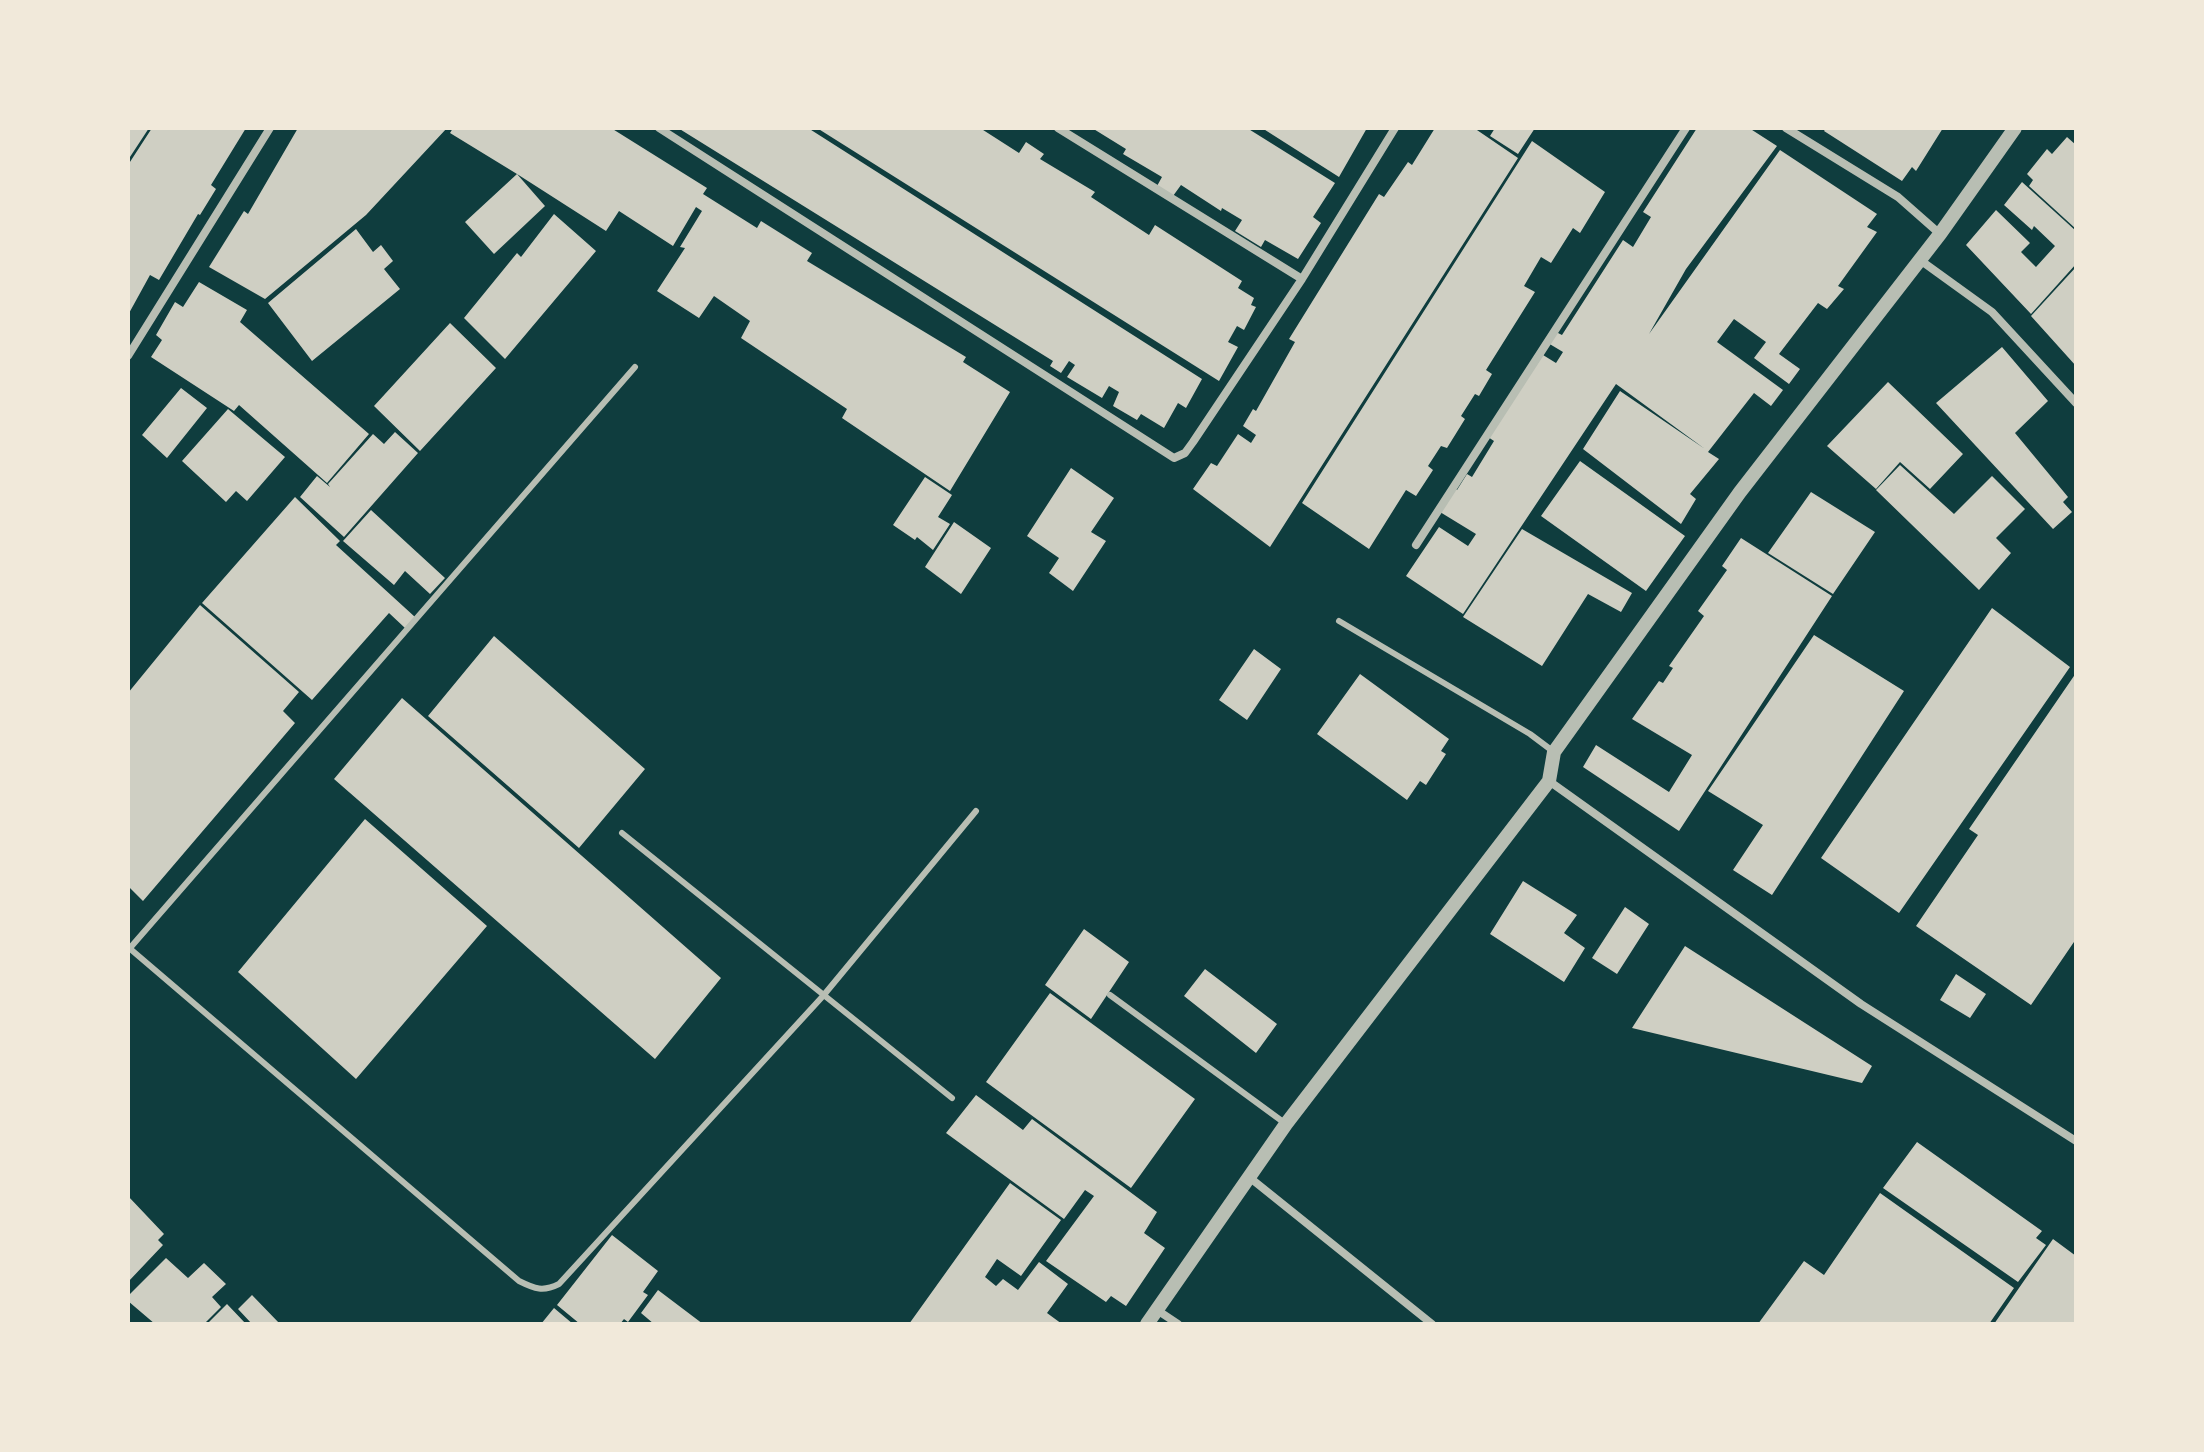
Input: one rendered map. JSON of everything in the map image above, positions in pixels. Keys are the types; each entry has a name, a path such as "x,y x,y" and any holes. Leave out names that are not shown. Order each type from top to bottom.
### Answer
{"street":[{"path":"128,356 270,128"},
{"path":"659,128 1164,454 1179,458 1193,442 1302,279 1395,128"},
{"path":"1058,128 1302,279"},
{"path":"1416,545 1686,128"},
{"path":"1786,128 1898,197 1940,234"},
{"path":"1147,1324 1286,1124 1549,781 1554,752 1740,492 1940,234 2015,128"},
{"path":"1920,260 1992,312 2076,403"},
{"path":"1549,781 1861,1004 2076,1141"},
{"path":"1249,1177 1432,1324"},
{"path":"1157,1310 1178,1324"}],"lane":[{"path":"635,367 129,948 519,1281 539,1290 559,1284 823,996 976,811"},
{"path":"1339,621 1530,734 1554,752"},
{"path":"622,833 952,1098"},
{"path":"1110,995 1286,1124"}],"building":[{"path":"128,128 149,128 128,160"},
{"path":"152,128 246,128 211,185 216,189 159,280 150,275 128,315 128,165"},
{"path":"298,128 447,128 366,215 265,299 209,267 244,211 248,214"},
{"path":"453,128 611,128 707,188 703,194 757,228 761,221 812,253 807,261 966,357 963,362 1010,392 950,491 842,418 847,409 741,338 750,321 714,296 699,318 657,291 685,248 680,247 702,211 696,207 673,246 619,211 606,231 450,133"},
{"path":"678,128 808,128 1202,379 1186,408 1178,403 1164,428 1141,414 1137,420 1113,406 1119,392 1109,386 1102,398 1067,377 1075,365 1069,361 1061,373 1050,366 1053,361"},
{"path":"817,128 980,128 1019,153 1026,142 1044,154 1040,159 1095,192 1091,197 1149,235 1155,225 1242,281 1238,288 1254,298 1251,305 1256,307 1244,330 1237,326 1228,342 1238,347 1219,381"},
{"path":"1092,128 1247,128 1335,183 1313,217 1321,223 1298,259 1265,240 1261,247 1235,231 1242,220 1222,208 1221,211 1181,185 1173,196 1157,186 1162,177 1123,154 1126,149"},
{"path":"1262,128 1367,128 1339,177"},
{"path":"1435,128 1474,128 1518,158 1270,547 1193,489 1211,463 1217,466 1238,434 1251,443 1256,435 1243,426 1253,409 1256,411 1295,342 1289,339 1379,194 1384,197 1408,162 1412,165"},
{"path":"1495,128 1535,128 1518,154 1490,136"},
{"path":"1697,128 1749,128 1777,146 1686,269 1649,334 1780,150 1877,214 1867,227 1877,232 1838,286 1844,289 1827,309 1818,303 1779,354 1800,369 1789,384 1754,358 1766,342 1734,319 1717,342 1783,390 1771,406 1754,393 1708,452 1719,459 1690,494 1696,499 1681,524 1583,449 1620,391 1705,449 1616,384 1463,614 1406,576 1439,527 1468,546 1476,534 1440,512 1454,488 1457,490 1467,474 1472,477 1494,441 1488,437 1543,355 1556,363 1563,352 1548,343 1556,332 1562,335 1623,240 1633,247 1651,217 1643,212"},
{"path":"1826,128 1943,128 1916,171 1912,167 1902,181 1824,131"},
{"path":"2067,137 2076,145 2076,229 2029,186 2033,180 2027,174 2047,149 2052,154"},
{"path":"1532,141 1605,192 1580,233 1573,228 1551,263 1541,257 1524,286 1535,292 1486,370 1492,374 1479,396 1475,394 1461,416 1465,419 1447,448 1441,446 1428,466 1433,470 1416,496 1406,490 1369,549 1302,503"},
{"path":"517,174 545,206 494,254 465,222"},
{"path":"2022,182 2076,231 2076,264 2031,314 1966,245 1996,210 2030,243 2021,252 2036,267 2055,246 2034,226 2032,230 2004,205"},
{"path":"554,214 596,251 505,359 464,318 517,253 521,257"},
{"path":"356,229 373,252 381,245 393,261 384,269 400,289 312,361 268,303"},
{"path":"2076,267 2076,366 2031,316"},
{"path":"199,282 247,310 240,322 369,434 327,483 239,405 234,411 151,357 162,340 156,335 175,302 183,307"},
{"path":"450,323 496,368 420,451 374,406"},
{"path":"2002,347 2048,401 2015,433 2068,497 2063,502 2072,512 2053,529 1936,403"},
{"path":"1888,382 1963,454 1930,489 1900,462 1876,489 1827,446"},
{"path":"181,388 207,408 167,458 142,435"},
{"path":"228,409 285,457 247,501 236,491 226,502 182,461"},
{"path":"395,432 418,453 344,537 300,497 317,476 330,487 328,484 373,434 384,444"},
{"path":"1580,461 1685,536 1646,591 1541,516"},
{"path":"1900,465 1954,514 1992,476 2025,509 1996,538 2011,553 1979,590 1876,490"},
{"path":"1071,468 1114,498 1091,532 1106,541 1073,591 1049,573 1059,558 1027,536"},
{"path":"925,477 952,495 938,517 950,524 933,550 917,537 915,540 893,525"},
{"path":"1811,492 1875,532 1833,594 1768,553"},
{"path":"295,497 340,541 336,545 415,617 405,628 389,613 312,700 202,603"},
{"path":"371,510 445,578 430,594 405,571 394,585 343,541"},
{"path":"954,522 991,548 961,594 925,567"},
{"path":"1522,529 1632,593 1621,612 1588,594 1542,666 1463,617"},
{"path":"1741,538 1832,596 1679,831 1583,767 1596,745 1669,792 1692,755 1632,719 1659,681 1663,683 1673,668 1669,666 1704,616 1698,611 1727,570 1722,566"},
{"path":"200,605 299,692 283,711 295,723 143,901 128,886 128,693"},
{"path":"1992,608 2070,667 1899,913 1821,858"},
{"path":"1814,635 1904,691 1772,895 1733,870 1763,825 1708,791"},
{"path":"494,636 645,769 579,848 428,716"},
{"path":"1254,649 1281,669 1247,720 1219,700"},
{"path":"2076,673 2076,939 2031,1005 1916,926 1978,835 1969,829"},
{"path":"1360,674 1449,739 1441,751 1446,754 1426,785 1420,781 1407,800 1317,734"},
{"path":"402,698 721,978 655,1059 334,779"},
{"path":"365,819 487,926 356,1079 238,972"},
{"path":"1523,881 1577,915 1564,933 1585,948 1564,982 1490,934"},
{"path":"1625,907 1649,924 1617,974 1592,958"},
{"path":"1084,929 1129,962 1091,1019 1045,985"},
{"path":"1685,946 1872,1066 1862,1083 1632,1028"},
{"path":"1205,969 1277,1024 1256,1053 1184,996"},
{"path":"1956,974 1986,994 1970,1018 1940,1000"},
{"path":"1050,993 1195,1099 1131,1188 986,1082"},
{"path":"976,1095 1023,1130 1032,1119 1157,1212 1144,1233 1165,1248 1126,1306 1111,1296 1106,1302 1046,1261 1094,1196 1085,1190 1064,1219 946,1133"},
{"path":"1917,1142 2042,1231 2036,1238 2046,1245 2018,1282 1883,1188"},
{"path":"1010,1183 1061,1220 1021,1276 997,1259 985,1277 996,1286 1003,1279 1018,1290 1039,1262 1068,1284 1047,1313 1062,1324 909,1324"},
{"path":"1880,1193 2014,1288 1989,1324 1758,1324 1804,1261 1824,1275"},
{"path":"128,1196 164,1234 158,1240 163,1245 128,1282"},
{"path":"612,1235 658,1271 643,1292 648,1295 628,1322 624,1319 620,1324 580,1324 557,1305"},
{"path":"2053,1239 2076,1256 2076,1324 1994,1324"},
{"path":"166,1258 188,1278 204,1263 226,1284 212,1297 221,1307 204,1324 155,1324 128,1301 128,1296"},
{"path":"658,1290 703,1324 654,1324 641,1313"},
{"path":"252,1295 280,1324 252,1324 238,1309"},
{"path":"227,1304 246,1324 207,1324"},
{"path":"554,1308 573,1324 541,1324"}]}
